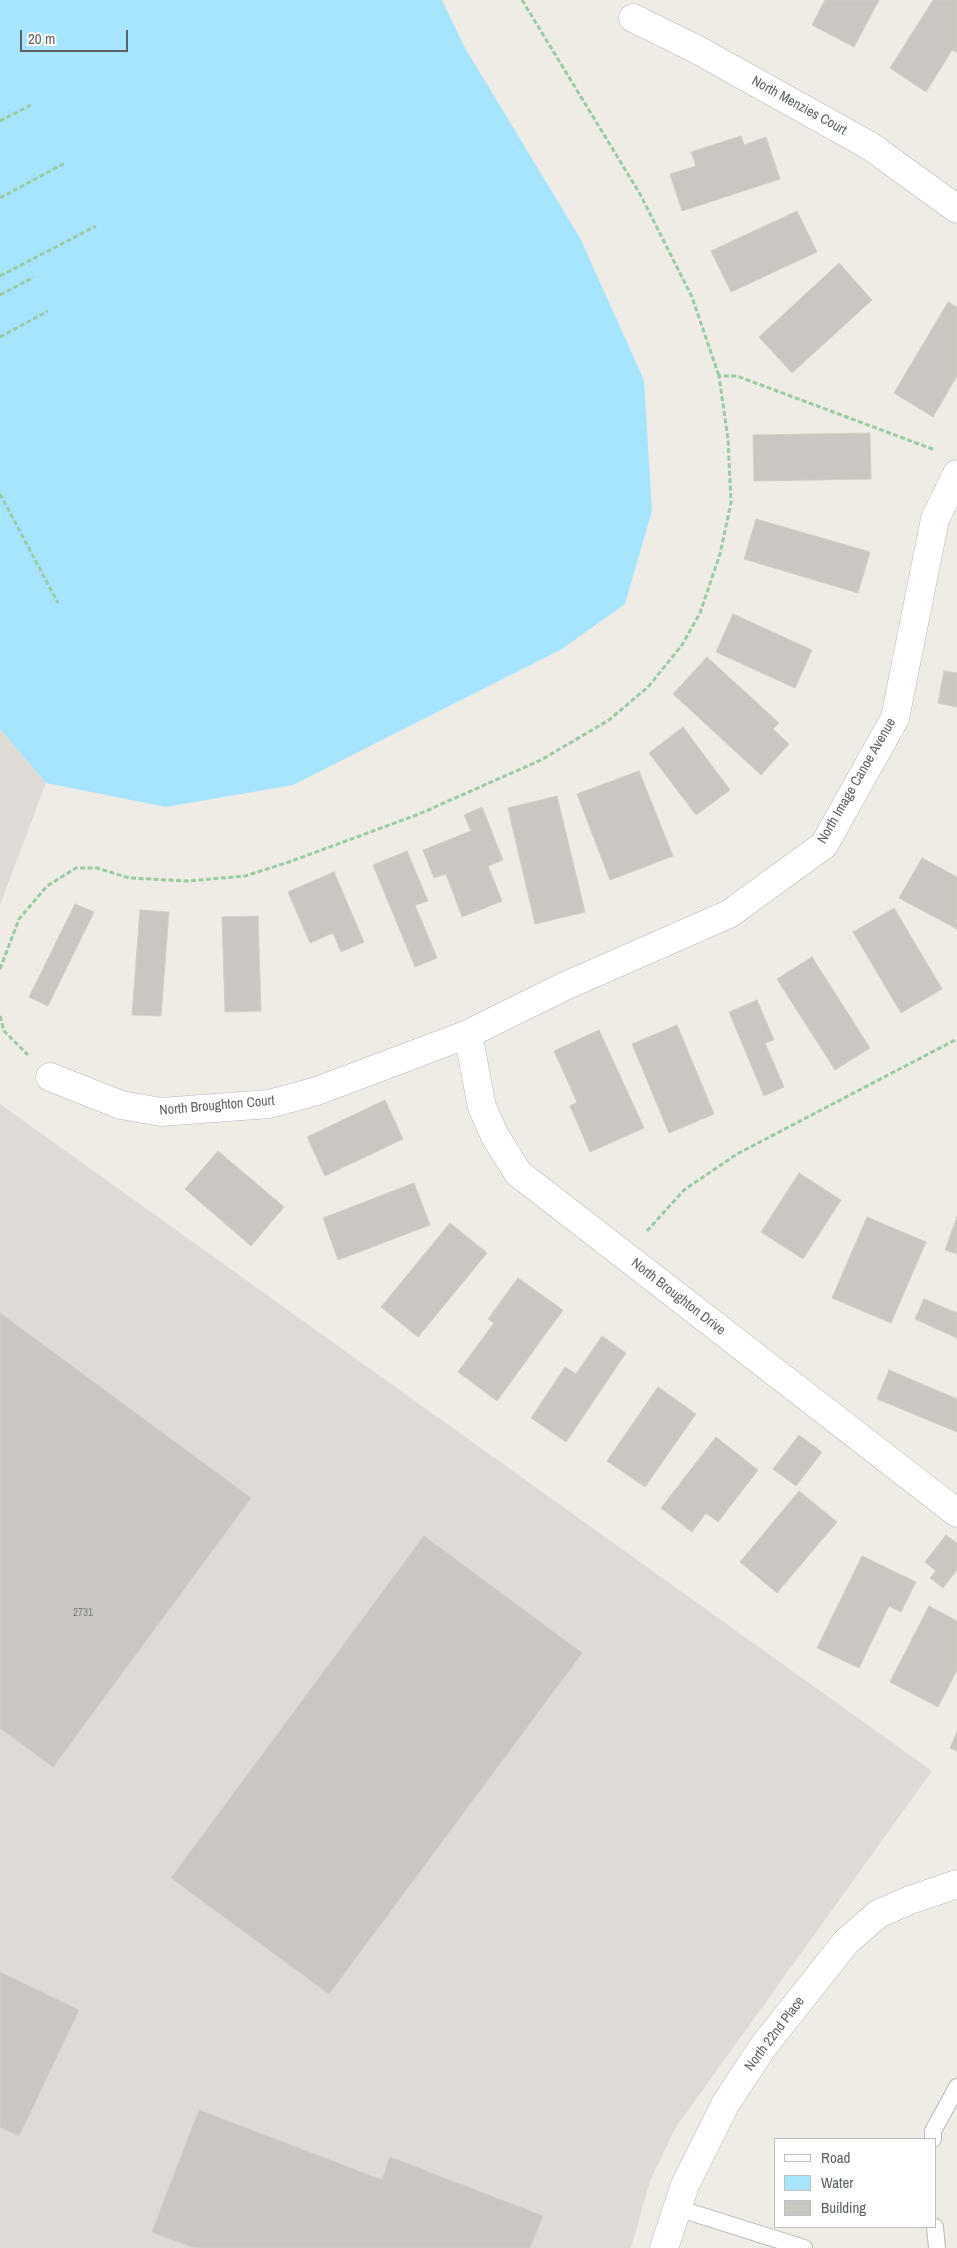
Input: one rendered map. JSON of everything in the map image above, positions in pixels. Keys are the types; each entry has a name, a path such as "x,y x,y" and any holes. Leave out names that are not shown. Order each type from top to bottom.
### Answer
{"street":[{"name":"North Menzies Court","path":"633,18 696,49 870,146 957,209"},
{"name":"North Image Canoe Avenue","path":"468,1034 564,986 729,914 824,845 895,718 935,519 950,463"},
{"name":"North Broughton Court","path":"50,1077 121,1105 161,1112 268,1104 317,1091 468,1034"},
{"name":"North Broughton Drive","path":"468,1034 482,1107 495,1136 518,1173 957,1513"},
{"name":"North 22nd Place","path":"664,2248 677,2208 703,2146 726,2103 762,2048 846,1942 878,1914 910,1900 957,1884"}],"lane":[{"path":"932,2138 933,2131 957,2087"},
{"path":"677,2208 804,2248"},
{"path":"935,2228 937,2248"}],"path":[{"path":"0,969 19,919 47,886 76,868 97,868 129,878 188,882 246,876 290,862 419,814 541,760 609,720 648,687 682,645 700,613 720,554 731,503 728,439 719,376 692,297 640,194 522,0"},
{"path":"0,121 31,105"},
{"path":"0,198 65,163"},
{"path":"0,276 96,226"},
{"path":"0,295 34,276"},
{"path":"0,337 48,311"},
{"path":"719,376 737,376 950,463"},
{"path":"0,494 58,604"},
{"path":"0,1016 4,1031 50,1077"},
{"path":"625,1256 684,1190 737,1154 957,1039"}],"shaded area":[{"path":"0,729 46,783 0,905"},
{"path":"0,1104 932,1771 676,2127 650,2181 631,2248 0,2248"}],"water":[{"path":"0,0 442,0 465,48 580,238 644,380 652,511 625,604 562,649 293,785 166,807 46,783 0,729"}],"building":[{"path":"825,0 879,0 854,47 812,25"},
{"path":"933,0 957,0 957,52 952,50 926,92 890,68"},
{"path":"741,136 744,145 766,137 780,179 682,211 670,174 696,166 691,152"},
{"path":"797,211 817,252 731,292 711,251"},
{"path":"839,263 872,300 792,373 759,337"},
{"path":"948,302 957,307 957,376 933,417 894,393"},
{"path":"870,433 871,479 754,481 753,435"},
{"path":"756,519 870,552 858,593 744,559"},
{"path":"733,614 812,650 795,688 716,652"},
{"path":"707,657 779,723 773,729 789,744 761,775 673,694"},
{"path":"944,671 957,673 957,707 938,703"},
{"path":"683,727 730,790 696,815 649,753"},
{"path":"639,771 673,856 610,880 577,794"},
{"path":"557,796 585,912 535,924 508,808"},
{"path":"482,807 503,860 488,866 502,901 462,917 446,874 434,878 423,850 471,831 464,815"},
{"path":"407,851 428,901 415,905 437,958 415,967 373,865"},
{"path":"922,858 957,877 957,929 899,898"},
{"path":"334,872 364,942 341,952 333,933 310,943 288,892"},
{"path":"75,904 94,912 48,1006 29,997"},
{"path":"894,908 942,989 901,1013 853,932"},
{"path":"140,910 169,912 161,1016 132,1015"},
{"path":"258,916 261,1011 225,1012 222,917"},
{"path":"812,957 870,1048 835,1070 777,979"},
{"path":"757,1000 774,1040 765,1043 784,1087 764,1096 729,1012"},
{"path":"677,1025 714,1114 669,1133 632,1044"},
{"path":"599,1030 644,1128 590,1152 570,1106 577,1102 554,1051"},
{"path":"385,1100 403,1139 325,1176 307,1137"},
{"path":"218,1151 284,1207 251,1246 185,1189"},
{"path":"799,1173 841,1200 803,1259 761,1232"},
{"path":"414,1183 430,1225 338,1260 323,1218"},
{"path":"867,1217 926,1242 891,1323 832,1298"},
{"path":"957,1217 957,1254 945,1250"},
{"path":"450,1223 487,1253 418,1337 381,1307"},
{"path":"518,1278 563,1310 497,1401 458,1372 494,1323 488,1319"},
{"path":"924,1299 957,1313 957,1338 915,1319"},
{"path":"0,1313 251,1498 53,1767 0,1728"},
{"path":"602,1336 626,1353 566,1442 531,1418 565,1367 576,1374"},
{"path":"889,1370 957,1399 957,1432 877,1399"},
{"path":"658,1387 696,1414 645,1487 607,1461"},
{"path":"799,1435 822,1452 796,1486 773,1469"},
{"path":"716,1437 758,1470 718,1522 706,1513 692,1532 661,1508"},
{"path":"799,1491 837,1522 777,1593 740,1562"},
{"path":"946,1535 957,1543 957,1570 943,1588 930,1578 936,1571 925,1562"},
{"path":"424,1536 582,1653 329,1994 171,1878"},
{"path":"862,1556 916,1582 901,1612 889,1606 859,1668 817,1648"},
{"path":"929,1606 957,1621 957,1670 938,1707 890,1682"},
{"path":"957,1732 957,1751 950,1748"},
{"path":"0,1972 79,2010 19,2136 0,2127"},
{"path":"199,2110 382,2180 390,2157 543,2216 530,2248 195,2248 152,2232"}]}
